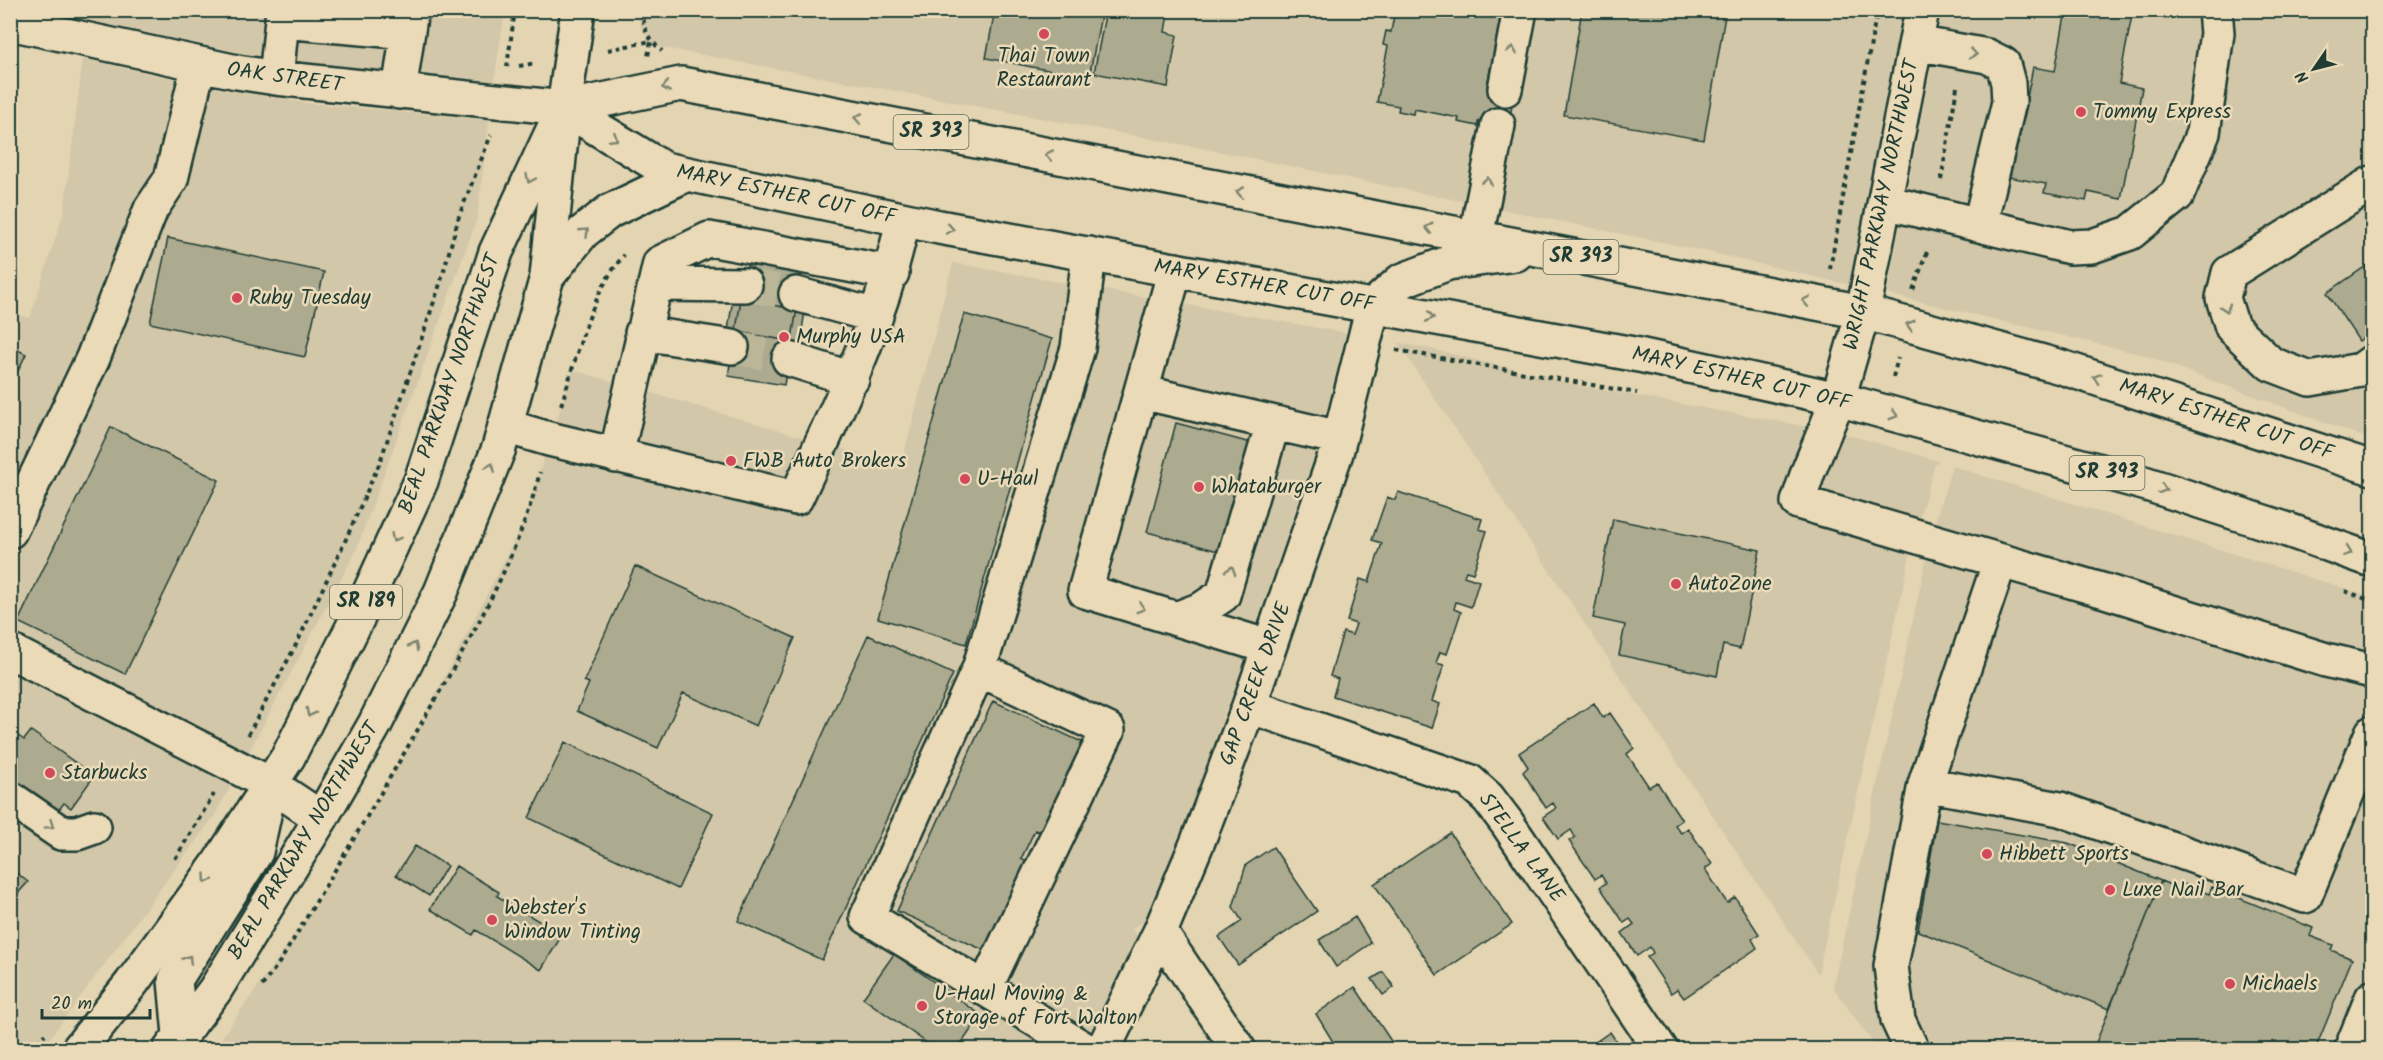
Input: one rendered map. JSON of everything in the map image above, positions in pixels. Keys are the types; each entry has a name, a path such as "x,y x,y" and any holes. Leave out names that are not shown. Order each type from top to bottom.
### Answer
{"main road":[{"name":"BEAL PARKWAY NORTHWEST","path":"175,1042 215,990 321,818 375,724 441,592 499,448 548,277 564,108 578,10"},
{"path":"1505,89 1520,10"},
{"name":"WRIGHT PARKWAY NORTHWEST","path":"1922,10 1863,312 1838,399 1798,502 2000,561"},
{"path":"1885,202 2070,247 2092,246 2130,233 2177,195 2203,133 2217,33 2215,10"},
{"path":"276,78 283,16 409,21 399,92"},
{"name":"OAK STREET","path":"10,23 199,64 276,78 564,108"},
{"path":"1916,43 1987,56 2003,64 2008,83 2009,102 1980,224"},
{"path":"10,531 93,358 151,208 171,179 199,64"},
{"name":"MARY ESTHER CUT OFF","path":"564,108 681,84 1863,312 2061,367 2373,468"},
{"name":"BEAL PARKWAY NORTHWEST","path":"78,1050 131,984 204,884 288,757 363,607 421,481 496,252 564,108"},
{"name":"MARY ESTHER CUT OFF","path":"564,108 664,169 903,220 1639,355 1838,399 2147,484 2373,560"},
{"path":"1476,237 1498,125"},
{"path":"548,277 583,232 610,211 687,174"},
{"path":"2373,183 2229,273 2223,298 2232,327 2271,364 2310,379 2361,370 2373,362"},
{"path":"505,426 616,456 796,498 852,379 892,273 903,220"},
{"path":"616,456 642,333 660,263 709,239 892,273"},
{"path":"1373,306 1401,281 1448,263 1544,250"},
{"path":"1086,1050 867,917 979,669 1078,348 1089,254"},
{"path":"1175,270 1085,591 1269,647"},
{"path":"655,284 745,285"},
{"path":"796,294 876,316"},
{"name":"GAP CREEK DRIVE","path":"1104,1050 1160,932 1198,841 1249,706 1340,438 1373,306"},
{"path":"642,333 732,347"},
{"path":"789,359 852,379"},
{"path":"1141,392 1340,438"},
{"path":"1176,619 1202,609 1223,595 1274,423"},
{"path":"1912,1050 1898,1020 1891,966 1925,784 2000,561 2116,594 2326,660 2373,671"},
{"path":"10,651 270,784 321,818"},
{"path":"979,669 1108,730 985,988"},
{"name":"STELLA LANE","path":"1249,706 1469,781 1488,798 1507,823 1660,1050"},
{"path":"1925,784 2060,809 2305,896 2373,733"},
{"path":"175,1042 175,980 256,852 270,784"},
{"path":"10,798 61,833 77,834 94,827"},
{"path":"1160,932 1239,1050"},
{"path":"2351,1050 2373,998"}],"path":[{"path":"175,860 259,718 298,641 380,462 441,281 459,216 480,166 502,102 515,10"},
{"path":"1828,279 1877,10"},
{"path":"32,1050 46,1032"}],"shaded area":[{"path":"89,10 505,11 494,81 318,65 243,53 88,20"},
{"path":"638,11 1902,11 1849,285 1705,251 1222,152 654,46 641,28"},
{"path":"1942,11 2372,11 2372,440 2144,355 1887,294"},
{"path":"83,59 230,91 307,103 489,120 477,219 355,553 215,815 41,1050 10,1049 10,312 30,318 64,211"},
{"path":"953,263 1346,333 1316,450 1230,701 1222,717 1224,719 1144,921 1132,928 1137,936 1082,1049 213,1050 318,902 409,747 522,526 573,370 901,466"},
{"path":"1398,343 1586,387 1842,433 1939,461 1935,464 1915,532 1818,974"},
{"path":"1952,466 2372,597 2372,1049 1877,1049 1833,987 1932,533"}],"building":[{"name":"Thai Town Restaurant","path":"995,10 1102,10 1089,78 986,58"},
{"path":"1106,10 1151,10 1168,14 1165,32 1177,35 1168,87 1094,73"},
{"path":"1395,10 1502,10 1487,86 1515,91 1508,127 1478,122 1478,126 1458,122 1459,118 1414,109 1413,114 1398,111 1399,106 1377,102 1388,46 1383,45 1386,31 1391,32"},
{"path":"1582,10 1726,10 1704,140 1564,115"},
{"name":"Tommy Express","path":"2066,10 2133,10 2119,83 2142,88 2121,199 2088,192 2086,201 2044,193 2046,184 2003,176 2011,136 2019,138 2033,67 2055,71"},
{"name":"Ruby Tuesday","path":"168,238 324,272 305,357 150,323"},
{"path":"749,253 805,262 796,294 797,309 784,385 728,376"},
{"path":"2372,262 2372,332 2359,341 2327,293"},
{"path":"733,298 805,311 800,343 728,330"},
{"name":"U-Haul","path":"964,314 1052,339 966,644 878,618"},
{"path":"10,346 26,354 10,388"},
{"name":"Whataburger","path":"1176,423 1251,443 1222,552 1147,532"},
{"path":"111,427 219,480 125,674 18,622"},
{"path":"1398,492 1482,519 1479,529 1487,531 1473,573 1466,571 1464,576 1479,581 1471,607 1456,602 1454,609 1461,612 1447,654 1440,652 1436,663 1444,665 1432,701 1440,704 1432,728 1333,696 1338,679 1330,676 1343,632 1352,635 1356,624 1347,621 1360,579 1369,582 1382,543 1372,540 1387,497 1395,500"},
{"name":"AutoZone","path":"1613,519 1760,550 1740,649 1723,645 1717,676 1619,655 1625,625 1593,618"},
{"path":"635,566 795,638 756,726 683,693 658,748 577,711 589,683 584,681"},
{"path":"868,635 953,674 822,960 738,921"},
{"path":"993,701 1084,743 1042,833 1035,830 1021,859 1029,863 988,952 897,911"},
{"path":"1594,703 1603,718 1610,713 1634,748 1627,754 1649,787 1657,782 1682,820 1675,825 1681,833 1688,828 1712,864 1705,869 1727,903 1735,897 1759,934 1752,939 1757,948 1684,998 1677,989 1671,993 1647,957 1653,953 1650,947 1637,956 1622,933 1634,924 1630,919 1624,923 1600,887 1606,883 1601,875 1595,879 1569,841 1575,837 1571,830 1558,839 1543,817 1556,808 1553,803 1546,808 1523,772 1528,767 1519,753"},
{"name":"Starbucks","path":"10,730 24,740 31,731 94,776 71,808 64,803 54,816 27,797 31,792 10,777"},
{"path":"565,742 713,813 678,889 529,818"},
{"path":"1937,820 2068,843 2161,881 2109,1009 1918,931"},
{"path":"1450,833 1512,924 1437,975 1374,884"},
{"path":"415,846 447,866 429,896 396,875"},
{"path":"1273,847 1317,911 1238,965 1219,937 1242,921 1233,907 1246,865"},
{"name":"Webster's Window Tinting","path":"456,866 499,892 497,896 562,935 541,970 476,930 473,935 430,909"},
{"path":"10,868 28,882 10,902"},
{"name":"Michaels","path":"2161,881 2182,890 2184,884 2209,894 2212,887 2313,928 2310,936 2333,945 2331,950 2352,959 2315,1050 2093,1050"},
{"path":"1355,917 1371,943 1336,967 1319,940"},
{"name":"U-Haul Moving & Storage of Fort Walton","path":"894,954 981,1015 957,1050 937,1050 863,998"},
{"path":"1383,972 1394,987 1383,995 1372,979"},
{"path":"1355,987 1397,1050 1338,1050 1316,1014"},
{"path":"1610,1032 1622,1050 1584,1050"}],"tunnel":[{"path":"745,285 796,294"},
{"path":"732,347 789,359"}],"place":[{"name":"Thai Town Restaurant","path":"1044,34"},
{"name":"Tommy Express","path":"2081,112"},
{"name":"Ruby Tuesday","path":"237,298"},
{"name":"Murphy USA","path":"784,337"},
{"name":"FWB Auto Brokers","path":"731,461"},
{"name":"U-Haul","path":"965,479"},
{"name":"Whataburger","path":"1199,487"},
{"name":"AutoZone","path":"1676,584"},
{"name":"Starbucks","path":"50,773"},
{"name":"Hibbett Sports","path":"1987,854"},
{"name":"Luxe Nail Bar","path":"2110,890"},
{"name":"Webster's Window Tinting","path":"492,920"},
{"name":"Michaels","path":"2230,984"},
{"name":"U-Haul Moving & Storage of Fort Walton","path":"922,1006"}]}
